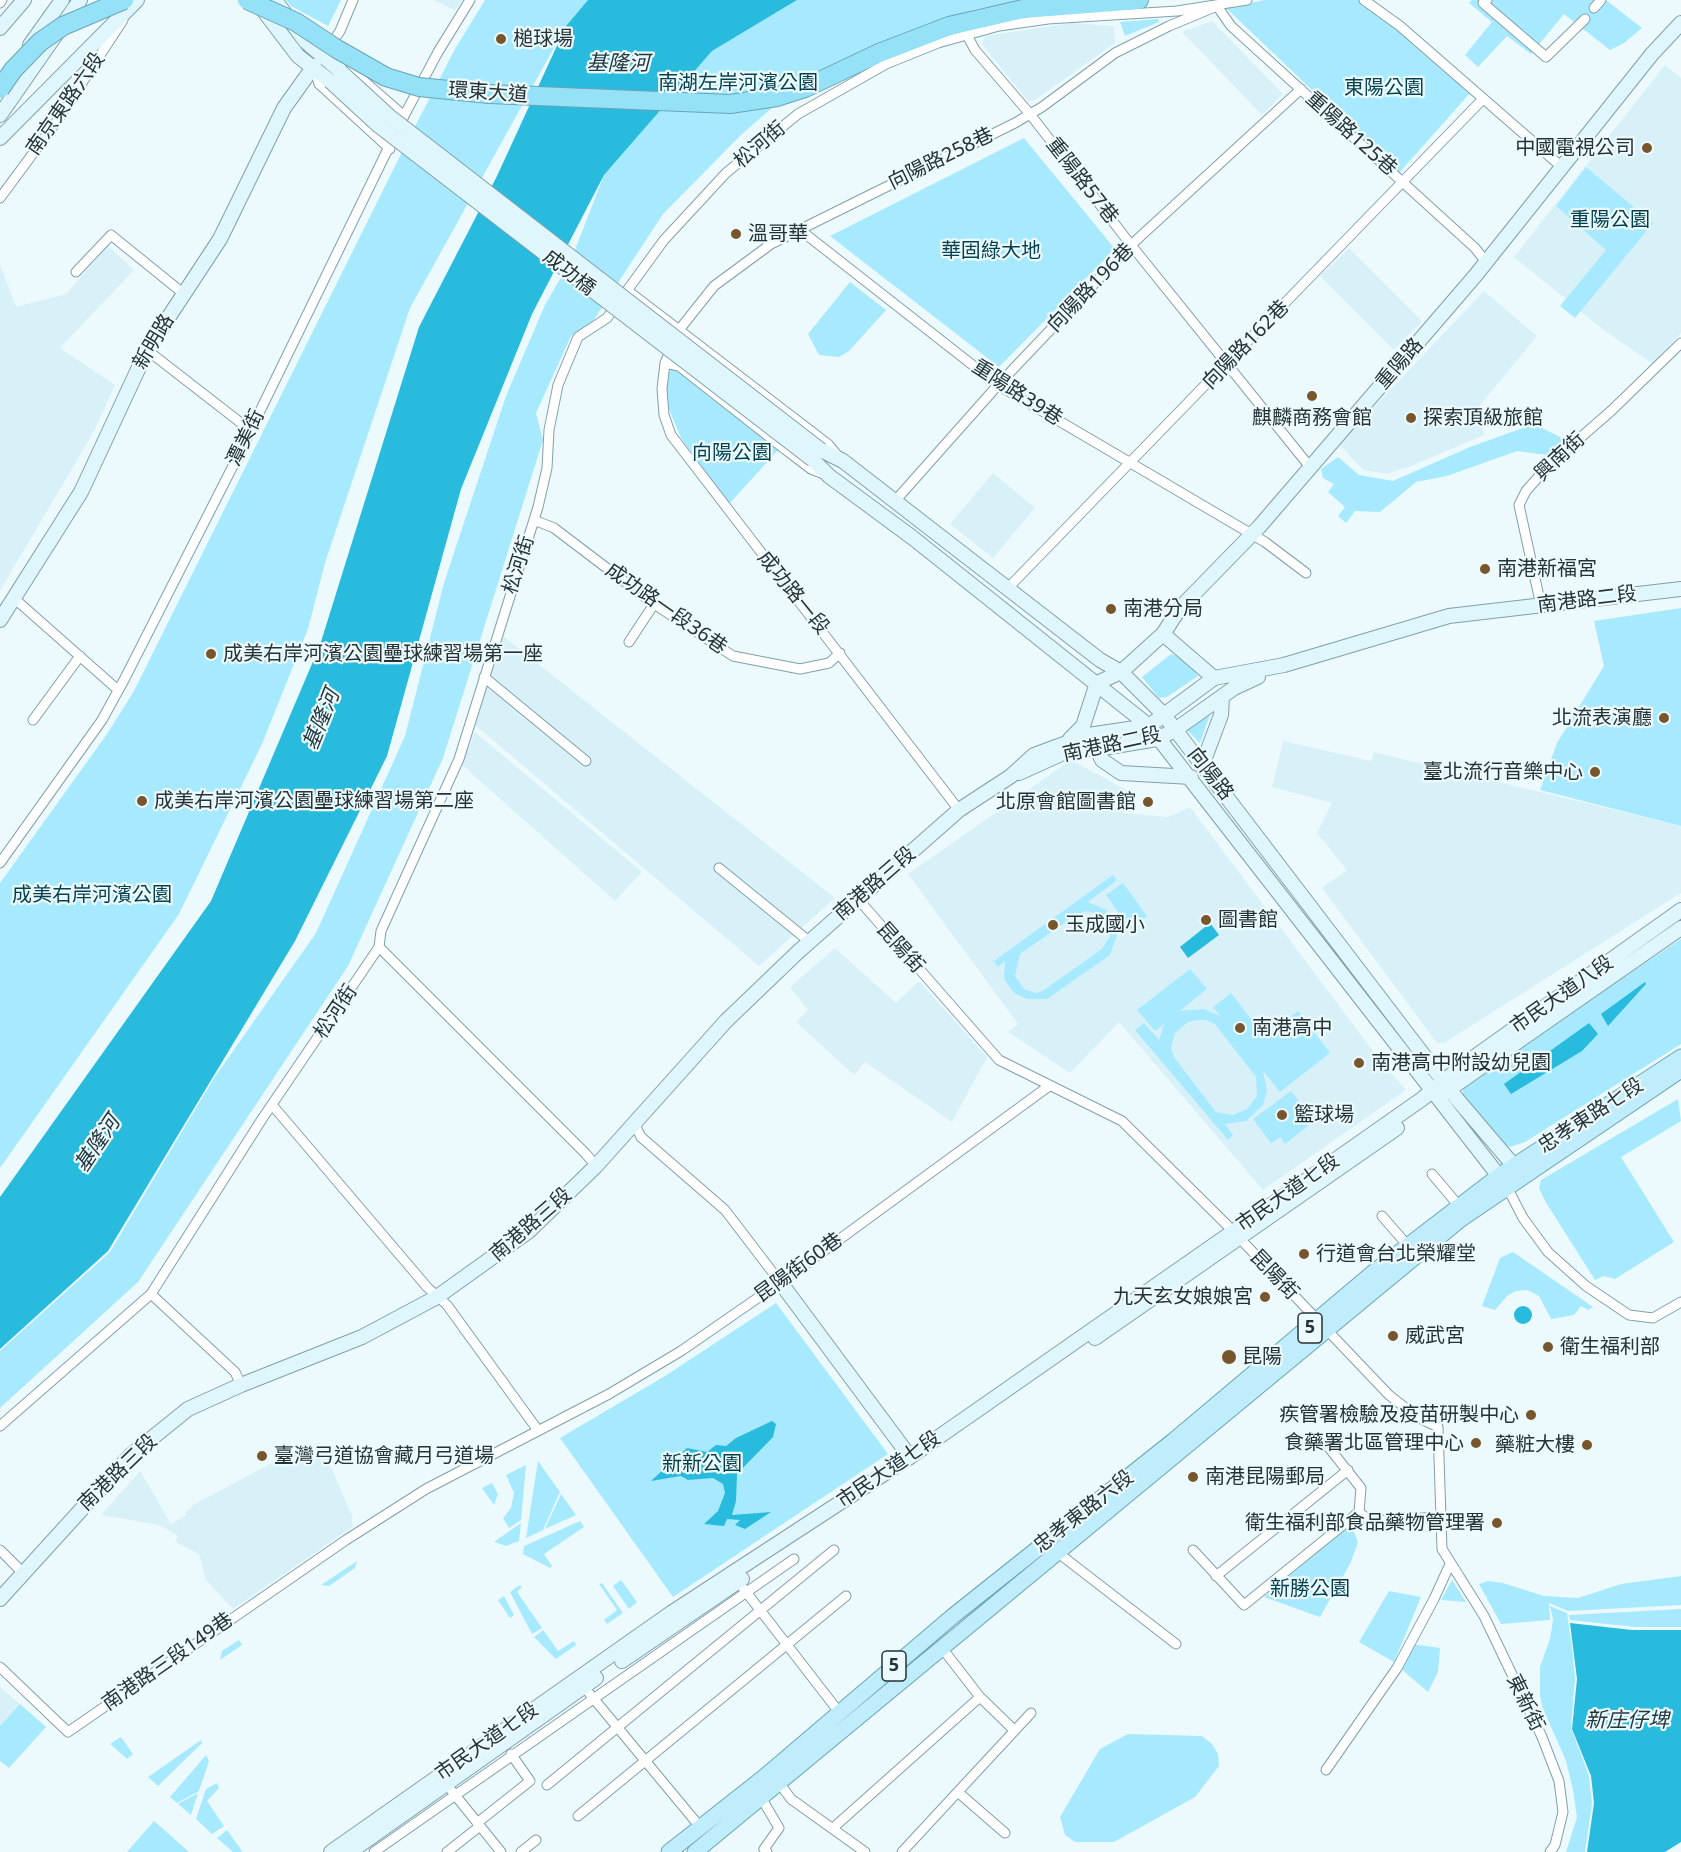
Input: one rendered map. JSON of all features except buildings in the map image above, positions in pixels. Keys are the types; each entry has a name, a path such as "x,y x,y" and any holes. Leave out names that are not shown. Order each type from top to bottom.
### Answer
{"highway":[{"path":"0,77 24,51 54,27 84,10 109,0"},
{"name":"環東大道","path":"247,0 294,21 367,67 415,86 489,93 730,104 776,96 804,87 878,53 947,26 1022,9 1129,0"},
{"name":"環東大道","path":"397,80 419,87 489,94 730,104 777,97 804,88 879,53 949,26 1023,9 1139,0"},
{"path":"0,88 13,70 48,37 86,15 130,3"}],"main road":[{"path":"0,28 24,0"},
{"path":"0,88 62,0"},
{"path":"0,115 80,0"},
{"path":"255,0 298,56 319,61"},
{"path":"275,0 319,61"},
{"path":"0,138 130,3"},
{"name":"重陽路","path":"1097,683 1121,672 1163,634 1180,608 1310,468 1486,262 1652,54 1681,23"},
{"name":"成功橋","path":"319,61 335,76 389,116 817,455"},
{"name":"新明路","path":"0,620 81,492 147,350 220,239 284,108 319,61"},
{"name":"向陽路","path":"817,455 843,461 922,525 1100,660 1121,672 1164,715 1447,1086 1519,1171"},
{"name":"向陽路","path":"817,455 829,476 913,538 1149,726 1504,1181"},
{"name":"南港路二段","path":"1011,776 1034,755 1067,741 1088,735 1149,726 1214,678 1284,665 1449,616 1681,590"},
{"path":"1163,634 1214,678"},
{"name":"南港路二段","path":"1011,776 1072,750 1098,749 1157,739 1175,730 1234,688 1284,665"},
{"path":"1067,741 1083,726 1097,683"},
{"path":"1203,764 1221,715 1222,697"},
{"path":"1098,749 1102,760 1121,773 1191,777"},
{"name":"南港路三段","path":"0,1599 22,1572 131,1455 188,1409 241,1385 362,1338 437,1297 529,1231 596,1167 726,1021 810,942 959,810 1011,776"},
{"name":"市民大道八段","path":"1447,1086 1466,1063 1681,910"},
{"name":"市民大道八段","path":"1447,1086 1681,927"},
{"name":"忠孝東路七段","path":"1504,1181 1681,1057"},
{"name":"忠孝東路七段","path":"1519,1171 1681,1070"},
{"name":"市民大道七段","path":"350,1852 450,1789 584,1687 739,1582 1447,1086"},
{"name":"忠孝東路六段","path":"669,1852 775,1777 942,1648 1226,1416 1275,1371 1375,1271 1409,1247 1459,1206 1504,1181"},
{"name":"忠孝東路六段","path":"695,1852 762,1799 775,1777 839,1712 1322,1324 1461,1219 1504,1181"},
{"name":"市民大道七段","path":"331,1852 671,1613 739,1582 910,1457 1236,1235"},
{"path":"780,1282 910,1457"}],"street":[{"path":"353,0 340,31 319,61 319,84 390,149"},
{"name":"潭美街","path":"0,864 102,720 250,430 390,149 404,116 470,0"},
{"name":"松河街","path":"0,1426 151,1294 379,947 381,931 456,768 538,507 547,468 549,430 558,385 570,351 578,337 607,318 664,240 726,173 798,114 886,64 967,34 1048,19 1217,6 1247,0"},
{"path":"1364,0 1400,27 1563,168"},
{"path":"1487,0 1483,3 1546,57 1586,19"},
{"path":"1594,8 1602,0"},
{"name":"南京東路六段","path":"0,198 57,121 130,3"},
{"name":"重陽路125巷","path":"1217,6 1231,26 1403,182 1486,262"},
{"name":"向陽路258巷","path":"679,330 714,286 740,264 771,244 1030,114 1115,54 1169,26 1217,6"},
{"name":"重陽路57巷","path":"967,34 975,50 1030,114 1131,245 1310,468"},
{"path":"319,61 342,62 404,116"},
{"name":"向陽路196巷","path":"895,501 998,385 1131,245 1301,89"},
{"name":"向陽路162巷","path":"1008,588 1482,100"},
{"name":"重陽路39巷","path":"799,229 998,385 1251,534 1306,573"},
{"path":"76,272 111,235 184,294"},
{"path":"627,290 828,444 843,461"},
{"name":"成功路一段","path":"679,330 665,363 662,388 664,415 671,435 730,516 840,653 959,810"},
{"name":"興南街","path":"1541,606 1519,505 1526,491 1549,465 1680,346"},
{"path":"147,350 250,430"},
{"path":"665,363 679,366 796,458 811,469 829,476"},
{"name":"成功路一段36巷","path":"534,520 554,528 654,604 733,656 800,669 829,663 840,653"},
{"path":"15,598 118,690"},
{"path":"629,642 654,604"},
{"path":"33,720 80,656"},
{"path":"484,677 586,761"},
{"path":"719,868 810,942"},
{"name":"昆陽街","path":"858,899 991,1053 1020,1072 1122,1120 1399,1404 1438,1427 1442,1549 1450,1564"},
{"path":"379,947 586,1154 596,1167"},
{"name":"昆陽街60巷","path":"346,1540 426,1489 537,1429 609,1394 681,1351 780,1282 1049,1086"},
{"path":"273,1106 437,1297 447,1305 537,1429"},
{"path":"634,1124 641,1137 725,1210 780,1282"},
{"path":"1432,1174 1459,1206"},
{"path":"1504,1181 1522,1218 1556,1259 1586,1286 1629,1316 1653,1318 1681,1302"},
{"path":"1382,1216 1409,1247"},
{"path":"151,1294 235,1372 241,1385"},
{"path":"1193,1550 1244,1605 1359,1512 1361,1488 1326,1444"},
{"path":"1216,1576 1348,1470"},
{"path":"1359,1512 1370,1521 1440,1517"},
{"name":"南港路三段149巷","path":"0,1667 68,1732 346,1540"},
{"path":"0,1550 22,1572"},
{"path":"547,1785 834,1550"},
{"path":"1057,1552 1176,1644"},
{"path":"374,1852 450,1789 511,1754 593,1700 739,1582 794,1559"},
{"path":"1326,1770 1397,1668 1450,1564"},
{"name":"東新街","path":"1450,1564 1463,1579 1484,1616 1542,1737 1559,1781 1563,1812 1556,1845 1550,1852"},
{"path":"739,1582 839,1712"},
{"path":"578,1816 846,1596"},
{"path":"942,1648 980,1697 1014,1730"},
{"path":"584,1687 701,1828"},
{"path":"833,1828 980,1697"},
{"path":"902,1852 1031,1713"},
{"path":"447,1852 530,1781 511,1754"},
{"path":"775,1777 791,1799 865,1852"},
{"path":"450,1789 501,1852"},
{"path":"959,1793 1005,1833"},
{"path":"762,1799 779,1828 764,1849 767,1852"},
{"path":"521,1852 536,1840"}],"shaded area":[{"path":"433,0 463,0 455,10"},
{"path":"1212,21 1283,94 1262,115 1182,32"},
{"path":"1072,23 1114,26 1115,43 1035,100 1028,101 982,44 985,36"},
{"path":"1665,65 1681,78 1681,333 1653,364 1605,331 1514,257"},
{"path":"108,246 134,270 60,348 115,385 94,431 0,591 0,264 16,307 66,294"},
{"path":"1349,248 1422,321 1394,350 1320,276"},
{"path":"1484,291 1537,336 1477,409 1484,435 1387,474 1363,470 1339,444"},
{"path":"993,473 1035,508 993,558 950,524"},
{"path":"504,637 835,898 759,966 474,724"},
{"path":"475,732 642,872 615,901 462,765"},
{"path":"1283,741 1371,761 1374,752 1681,826 1681,893 1444,1043 1437,1043 1322,888 1347,870 1317,833 1332,803 1272,787"},
{"path":"1071,760 1130,792 1123,813 1168,817 1190,807 1379,1059 1406,1090 1263,1190 1119,1022 1070,1073 1008,1032 1018,1024 908,874"},
{"path":"835,948 896,1003 919,981 987,1057 952,1122 865,1062 854,1075 796,1022 808,1010 790,987"},
{"path":"320,1442 353,1518 351,1520 354,1526 233,1609 206,1580 199,1554 175,1542 178,1536 159,1525 101,1515 140,1471 171,1524 186,1515 185,1512 192,1508 191,1506 272,1463"},
{"path":"0,1687 20,1704 0,1726"}],"green space":[{"path":"286,0 341,0 328,26 291,6"},
{"name":"成美右岸河濱公園","path":"485,0 588,0 566,26 410,308 325,563 308,629 262,744 179,914 0,1168 0,883 107,734 134,691 408,140 455,49"},
{"name":"南湖左岸河濱公園","path":"797,0 1025,0 976,9 928,24 855,56 781,100 742,134 663,214 593,321 571,336 536,413 543,440 443,758 348,966 138,1282 0,1408 0,1351 110,1252 214,1078 316,933 405,736 444,583 506,396 545,305 571,260 604,175 712,51"},
{"name":"東陽公園","path":"1265,0 1361,0 1471,92 1399,173 1226,8"},
{"path":"1472,0 1606,0 1642,28 1624,43 1610,50 1564,14 1531,54 1507,36 1478,67 1465,55 1492,22 1469,3"},
{"path":"1158,19 1159,22 1125,36 1120,22"},
{"name":"華固綠大地","path":"1024,138 1115,249 999,367 830,236"},
{"name":"重陽公園","path":"1586,167 1653,223 1575,318 1560,306 1606,250 1556,206"},
{"path":"850,282 886,310 849,351 839,357 819,355 808,334"},
{"name":"向陽公園","path":"674,364 779,449 729,504 681,438 669,409 666,378"},
{"path":"1534,424 1566,440 1547,455 1517,451 1447,476 1416,482 1380,512 1355,511 1346,523 1338,516 1345,507 1328,492 1334,484 1323,478 1321,469 1338,457 1359,475 1393,481 1470,447"},
{"path":"1681,608 1681,826 1540,790 1557,743 1604,666 1594,621"},
{"path":"1171,654 1184,658 1198,676 1167,697 1159,698 1142,677"},
{"path":"1212,709 1200,743 1187,730"},
{"path":"1113,875 1117,880 1088,902 1106,910 1114,920 1118,932 1110,955 1047,999 1027,999 1014,993 1004,979 1005,961 998,967 994,961","holes":["1087,911 1100,915 1109,927 1110,936 1102,949 1044,990 1036,993 1024,989 1015,976 1020,954 1077,914"]},
{"path":"1123,883 1147,916 1130,929 1106,895"},
{"path":"1681,939 1681,1044 1525,1142 1510,1147 1502,1143 1463,1095 1462,1085"},
{"path":"1190,969 1207,989 1180,1011 1204,1009 1220,1016 1213,1007 1231,993 1265,1037 1298,1011 1330,1053 1280,1092 1263,1071 1267,1091 1263,1105 1246,1121 1225,1124 1233,1135 1228,1140 1135,1030 1144,1023 1159,1040 1164,1024 1155,1031 1137,1010","holes":["1206,1020 1215,1024 1256,1077 1257,1096 1247,1109 1233,1115 1216,1112 1174,1057 1171,1048 1175,1033 1188,1022"]},
{"name":"籃球場","path":"1291,1091 1308,1113 1302,1118 1308,1126 1285,1144 1280,1137 1271,1143 1253,1119"},
{"path":"1678,1099 1681,1121 1621,1157 1674,1242 1615,1279 1604,1276 1595,1280 1545,1201 1539,1188 1541,1180"},
{"path":"1513,1252 1593,1307 1588,1310 1581,1306 1574,1315 1551,1319 1539,1296 1527,1290 1516,1291 1507,1296 1495,1310 1482,1306 1500,1258"},
{"name":"新新公園","path":"776,1303 888,1454 673,1597 560,1438 665,1376"},
{"path":"538,1461 560,1492 543,1530 526,1538"},
{"path":"526,1465 521,1520 509,1528 503,1518 511,1508 514,1493 506,1475"},
{"path":"492,1483 498,1494 494,1505 482,1488"},
{"path":"561,1494 576,1515 545,1529"},
{"path":"580,1521 584,1527 544,1554 552,1566 550,1568 523,1554 524,1546"},
{"path":"521,1523 519,1541 506,1546 494,1542"},
{"name":"新勝公園","path":"1351,1523 1358,1542 1351,1562 1320,1617 1264,1597"},
{"path":"357,1561 355,1568 329,1586 321,1585"},
{"path":"1681,1576 1681,1605 1568,1611 1549,1603 1550,1620 1501,1624 1479,1584 1488,1581 1503,1583 1544,1596 1578,1598 1621,1584"},
{"path":"621,1580 637,1602 629,1609 613,1586"},
{"path":"1452,1580 1466,1602 1441,1600"},
{"path":"602,1583 623,1613 607,1624 604,1620 617,1610 599,1584"},
{"path":"520,1585 522,1587 517,1592 542,1628 532,1634 510,1592"},
{"path":"1389,1591 1421,1597 1394,1662 1359,1642"},
{"path":"504,1596 514,1615 510,1618 498,1600"},
{"path":"1550,1606 1567,1613 1572,1647 1575,1678 1571,1728 1589,1776 1592,1803 1585,1852 1566,1852 1577,1817 1573,1790 1566,1761 1542,1706 1540,1695 1540,1667 1550,1639 1553,1620"},
{"path":"1681,1609 1681,1627 1635,1627 1570,1620 1569,1615"},
{"path":"543,1630 558,1651 574,1641 576,1645 556,1659 534,1637"},
{"path":"239,1640 242,1645 220,1660 222,1651"},
{"path":"1412,1644 1440,1648 1438,1672 1428,1692 1400,1668"},
{"path":"20,1704 46,1727 9,1768 0,1761 0,1726"},
{"path":"1128,1734 1202,1736 1212,1744 1218,1754 1219,1766 1195,1797 1114,1842 1075,1842 1065,1835 1060,1817 1100,1749"},
{"path":"121,1737 133,1754 127,1759 110,1744"},
{"path":"201,1740 202,1743 158,1786 148,1777"},
{"path":"206,1755 209,1761 199,1791 177,1803 170,1797"},
{"path":"217,1783 219,1788 207,1801 224,1826 212,1834 196,1819 206,1789"},
{"path":"198,1793 191,1815 178,1804"},
{"path":"154,1821 189,1852 127,1852"},
{"path":"227,1830 242,1851 233,1852 217,1838"}],"water":[{"name":"基隆河","path":"588,0 797,0 712,51 604,175 532,314 461,489 387,756 295,941 108,1251 0,1349 0,1197 211,901 320,645 419,327 497,176 566,26"},
{"path":"1210,923 1219,935 1188,958 1180,947"},
{"path":"1645,982 1646,984 1608,1026 1601,1014"},
{"path":"1589,1023 1598,1034 1582,1051 1511,1094 1504,1084"},
{"path":"1523,1306 1529,1309 1532,1315 1529,1321 1523,1324 1517,1321 1514,1315 1517,1309"},
{"path":"772,1421 776,1424 773,1437 737,1474 736,1501 732,1515 771,1512 745,1529 735,1525 740,1520 727,1519 724,1526 704,1524 718,1511 725,1493 723,1484 713,1478 688,1480 681,1476 651,1481 687,1448 707,1452 716,1445 726,1446 736,1438"},
{"name":"新庄仔埤","path":"1570,1623 1632,1630 1681,1630 1681,1842 1665,1852 1587,1852 1594,1803 1591,1776 1572,1729 1577,1679"}],"place":[{"name":"槌球場","path":"501,39"},
{"name":"中國電視公司","path":"1647,148"},
{"name":"溫哥華","path":"736,234"},
{"name":"麒麟商務會館","path":"1312,396"},
{"name":"探索頂級旅館","path":"1411,418"},
{"name":"南港新福宮","path":"1485,569"},
{"name":"南港分局","path":"1111,609"},
{"name":"成美右岸河濱公園壘球練習場第一座","path":"211,654"},
{"name":"北流表演廳","path":"1664,718"},
{"name":"臺北流行音樂中心","path":"1595,772"},
{"name":"成美右岸河濱公園壘球練習場第二座","path":"142,801"},
{"name":"北原會館圖書館","path":"1148,802"},
{"name":"圖書館","path":"1206,920"},
{"name":"玉成國小","path":"1053,925"},
{"name":"南港高中","path":"1240,1028"},
{"name":"南港高中附設幼兒園","path":"1359,1063"},
{"name":"籃球場","path":"1282,1115"},
{"name":"行道會台北榮耀堂","path":"1304,1254"},
{"name":"九天玄女娘娘宮","path":"1265,1297"},
{"name":"威武宮","path":"1393,1336"},
{"name":"衛生福利部","path":"1548,1347"},
{"name":"昆陽","path":"1229,1357"},
{"name":"疾管署檢驗及疫苗研製中心","path":"1531,1415"},
{"name":"食藥署北區管理中心","path":"1476,1443"},
{"name":"藥粧大樓","path":"1587,1445"},
{"name":"臺灣弓道協會藏月弓道場","path":"262,1456"},
{"name":"南港昆陽郵局","path":"1193,1477"},
{"name":"衛生福利部食品藥物管理署","path":"1497,1523"}]}
